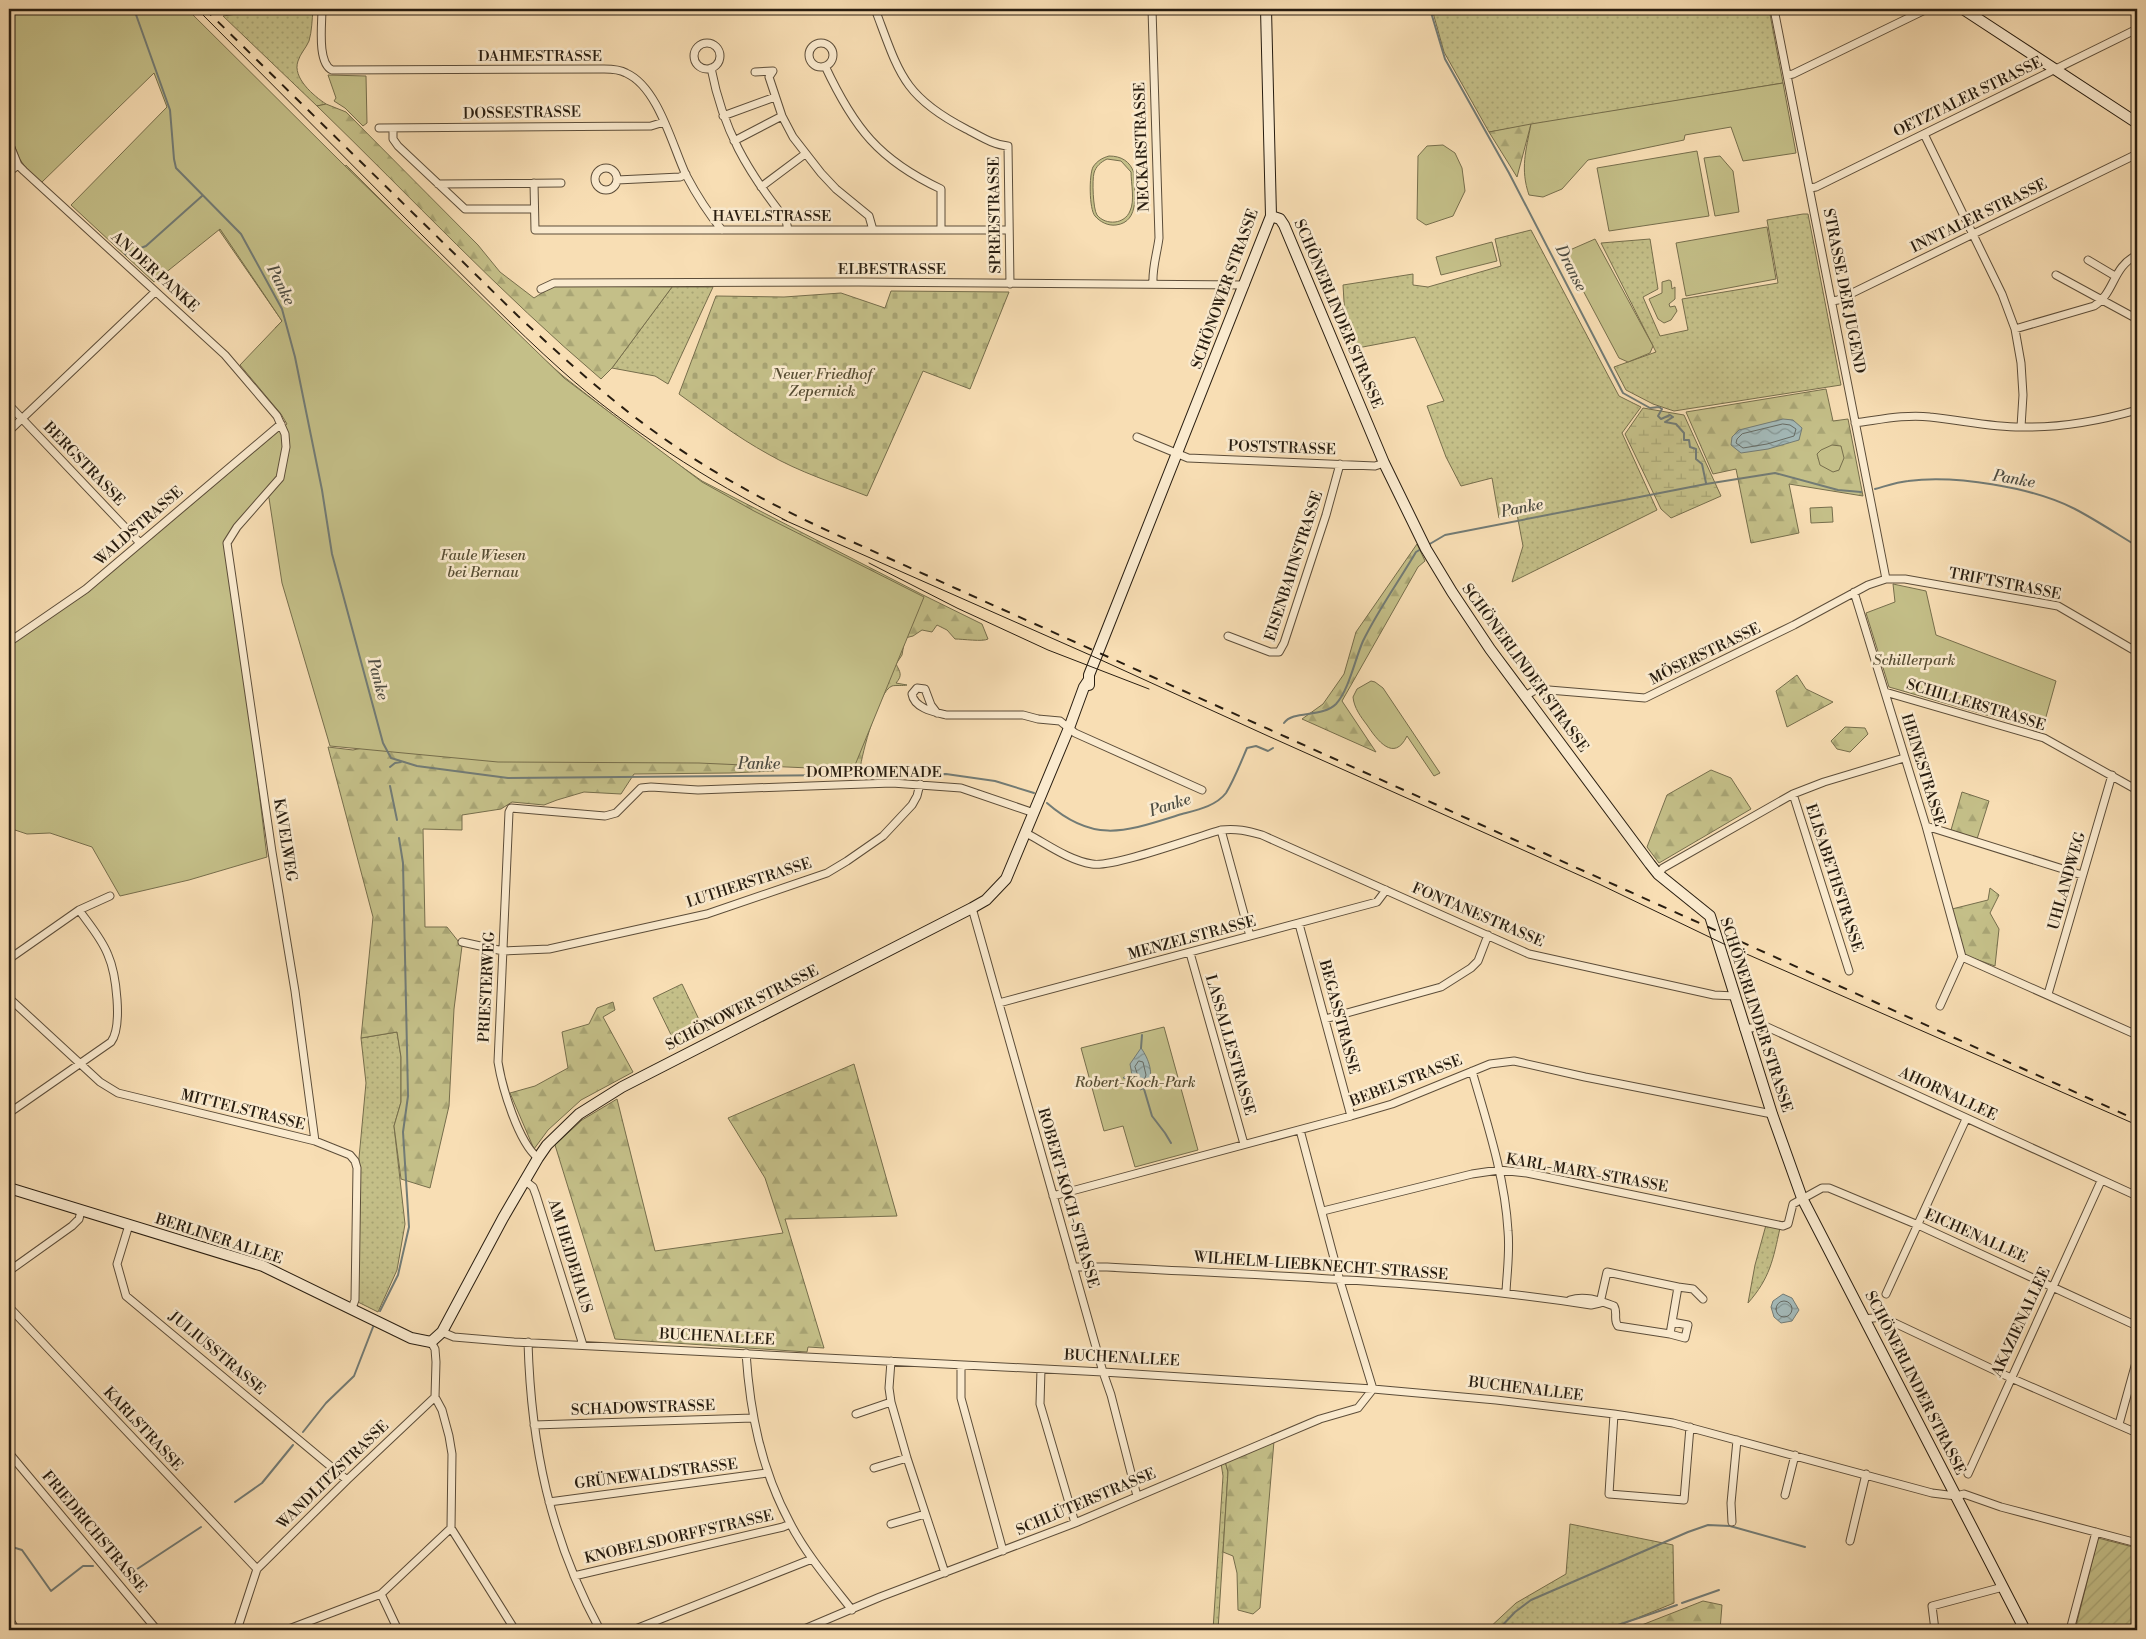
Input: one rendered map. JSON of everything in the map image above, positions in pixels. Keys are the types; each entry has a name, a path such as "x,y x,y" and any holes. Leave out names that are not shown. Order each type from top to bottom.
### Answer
{"street":[{"path":"322,9 406,9"},
{"name":"DAHMESTRASSE","path":"322,9 322,58 326,67 332,70 617,70 632,76 655,103 686,174 710,216 722,230"},
{"name":"SPREESTRASSE","path":"875,9 897,68 926,105 947,119 988,141 1008,146 1010,284"},
{"name":"NECKARSTRASSE","path":"1152,9 1159,238 1152,268 1153,284"},
{"name":"SCHÖNOWER STRASSE","path":"437,1337 538,1158 547,1145 579,1114 622,1087 972,908 986,900 1006,879 1070,728 1073,714 1178,454 1271,216 1266,9"},
{"name":"STRASSE DER JUGEND","path":"1774,9 1886,579"},
{"path":"1788,75 1927,9"},
{"path":"1963,9 2137,123"},
{"name":"OETZTALER STRASSE","path":"1810,188 2137,29"},
{"path":"825,66 839,96 854,120 872,143 890,160 916,178 941,189 942,230"},
{"path":"711,68 717,100 734,141 746,165 786,220 788,230"},
{"path":"755,72 773,71 769,77 782,116 805,154 836,189 869,216 873,230"},
{"path":"723,116 775,97"},
{"path":"734,141 782,116"},
{"name":"DOSSESTRASSE","path":"379,128 651,126 664,122"},
{"path":"393,128 393,139 398,146 464,209 534,209 534,183"},
{"path":"1924,134 1974,234 2002,294 2015,329 2021,363 2021,427"},
{"name":"AN DER PANKE","path":"9,143 18,165 225,355 277,416 281,424"},
{"path":"761,187 805,154"},
{"name":"INNTALER STRASSE","path":"1832,301 1838,300 2137,154"},
{"path":"9,172 18,165"},
{"path":"617,180 680,177 686,174"},
{"path":"438,184 561,183"},
{"name":"HAVELSTRASSE","path":"534,209 535,230 1009,230"},
{"name":"SCHÖNERLINDER STRASSE","path":"1271,216 1280,219 1284,225 1384,462 1425,547 1452,592 1525,696 1658,874 1710,916 1744,1029 1802,1198 2025,1630"},
{"path":"2015,329 2083,310 2103,300 2115,276 2127,260 2137,256"},
{"path":"2088,260 2115,276"},
{"path":"2056,275 2137,319"},
{"name":"ELBESTRASSE","path":"541,289 554,284 573,283 1245,285"},
{"path":"9,431 155,292"},
{"name":"BERGSTRASSE","path":"9,405 140,543"},
{"path":"1855,423 1908,417 1928,417 1977,424 2021,427 2078,424 2137,410"},
{"name":"WALDSTRASSE","path":"9,642 86,589 281,424"},
{"name":"KAVELWEG","path":"281,424 285,434 286,447 280,478 237,527 227,543 272,852 295,991 315,1141"},
{"path":"1137,437 1178,454"},
{"name":"POSTSTRASSE","path":"1178,454 1188,458 1375,466 1384,462"},
{"name":"EISENBAHNSTRASSE","path":"1228,636 1270,652 1279,652 1284,644 1340,464"},
{"name":"MÖSERSTRASSE","path":"1525,696 1537,689 1645,698 1794,625 1854,592 1886,579"},
{"name":"TRIFTSTRASSE","path":"1886,579 1906,579 2058,606 2137,652"},
{"name":"HEINESTRASSE","path":"1854,592 1926,826 1962,957"},
{"name":"SCHILLERSTRASSE","path":"1885,692 2044,738 2137,790"},
{"path":"937,713 946,715 1015,714 1060,721 1082,737 1202,790"},
{"path":"1658,874 1663,868 1793,794 1824,782 1904,758"},
{"name":"UHLANDWEG","path":"2048,994 2112,775"},
{"name":"DOMPROMENADE","path":"511,808 605,816 616,814 642,788 698,790 892,783 961,788 1034,813"},
{"name":"LUTHERSTRASSE","path":"462,942 503,951 549,949 707,914 827,872 862,852 884,836 912,805 918,796 920,784"},
{"name":"ELISABETHSTRASSE","path":"1793,794 1849,970"},
{"name":"PRIESTERWEG","path":"511,808 509,812 498,1062 503,1090 510,1108 529,1150 538,1158"},
{"path":"1926,826 2082,875"},
{"name":"FONTANESTRASSE","path":"1026,833 1080,861 1094,865 1126,858 1221,830 1235,829 1262,835 1529,954 1714,995 1735,996"},
{"path":"1221,830 1250,936"},
{"name":"MENZELSTRASSE","path":"999,1003 1377,902 1386,890"},
{"path":"9,959 79,910 110,896"},
{"name":"ROBERT-KOCH-STRASSE","path":"972,908 1138,1496"},
{"path":"9,1113 111,1042 117,1031 114,972 108,954 79,910"},
{"name":"BEGASSTRASSE","path":"1299,924 1351,1116"},
{"path":"1325,1020 1440,987 1471,968 1478,961 1488,936"},
{"name":"LASSALLESTRASSE","path":"1190,953 1244,1144"},
{"path":"1940,1006 1962,957 2137,1035"},
{"name":"MITTELSTRASSE","path":"9,998 80,1064 109,1088 128,1096 315,1141 350,1155 355,1161 355,1300 352,1308"},
{"name":"AHORNALLEE","path":"1744,1029 1766,1026 1866,1070 2137,1196"},
{"name":"BEBELSTRASSE","path":"1053,1196 1392,1104 1490,1064 1514,1061 1577,1076 1772,1114"},
{"path":"1472,1071 1499,1170 1509,1232 1506,1292"},
{"path":"1886,1294 1966,1118"},
{"path":"1300,1130 1340,1281 1373,1388"},
{"name":"KARL-MARX-STRASSE","path":"1323,1212 1472,1174 1499,1170 1527,1173 1783,1226 1788,1224 1793,1204 1802,1198"},
{"name":"AM HEIDEHAUS","path":"524,1180 533,1187 536,1195 583,1345"},
{"name":"AKAZIENALLEE","path":"1968,1474 2101,1180"},
{"name":"BERLINER ALLEE","path":"9,1188 263,1266 411,1338"},
{"name":"EICHENALLEE","path":"1802,1198 1822,1188 1828,1188 1918,1225 2137,1326"},
{"path":"9,1271 72,1226 79,1219 81,1211"},
{"name":"JULIUSSTRASSE","path":"128,1225 116,1264 126,1296 347,1480"},
{"name":"WILHELM-LIEBKNECHT-STRASSE","path":"1073,1267 1107,1267 1506,1292 1567,1301 1580,1297 1597,1300 1600,1303"},
{"path":"1672,1322 1688,1325 1685,1338 1618,1326 1615,1308 1600,1303 1607,1272 1693,1289 1703,1299"},
{"path":"1670,1334 1678,1287"},
{"name":"KARLSTRASSE","path":"9,1307 257,1569"},
{"path":"1864,1319 1882,1317 2011,1378 2137,1433"},
{"path":"437,1337 435,1349 435,1397 442,1410 452,1454 451,1528 515,1630"},
{"name":"BUCHENALLEE","path":"411,1338 454,1337 1373,1388 1614,1414 1690,1427 1932,1492 1956,1496 1964,1494 2001,1507 2137,1543"},
{"path":"528,1342 534,1425 549,1502 560,1540 574,1576 600,1630"},
{"path":"746,1353 753,1418 767,1473 790,1524 812,1559 852,1610"},
{"path":"2119,1424 2137,1359"},
{"path":"891,1361 889,1388 892,1402 907,1458 945,1573"},
{"path":"961,1364 961,1398 1003,1551"},
{"path":"1041,1369 1040,1404 1075,1523"},
{"name":"SCHLÜTERSTRASSE","path":"802,1630 1075,1523 1320,1419 1358,1408 1373,1388"},
{"name":"WANDLITZSTRASSE","path":"237,1630 257,1569 435,1397"},
{"path":"856,1414 892,1402"},
{"path":"1614,1414 1609,1494 1684,1500 1690,1427"},
{"name":"SCHADOWSTRASSE","path":"534,1425 753,1418"},
{"path":"1732,1522 1731,1503 1737,1440"},
{"name":"FRIEDRICHSTRASSE","path":"9,1452 157,1630"},
{"path":"1785,1495 1795,1455"},
{"path":"874,1468 907,1458"},
{"name":"GRÜNEWALDSTRASSE","path":"549,1502 767,1473"},
{"path":"1850,1541 1866,1474"},
{"path":"891,1524 925,1514"},
{"name":"KNOBELSDORFFSTRASSE","path":"574,1576 790,1524"},
{"path":"286,1630 381,1594 451,1528"},
{"path":"2070,1630 2096,1532"},
{"path":"633,1630 812,1559"},
{"path":"1935,1630 1932,1606 2002,1587"},
{"path":"381,1594 398,1630"},
{"path":"9,1619 16,1630"}],"green space":[{"name":"Faule Wiesen bei Bernau","path":"9,9 187,9 342,163 564,378 702,482 754,511 924,597 853,770 699,763 498,762 330,746 282,583 269,498 265,493 234,526 226,542 267,857 189,880 120,896 92,847 50,833 27,834 9,828 9,646 88,592 287,424 281,414 240,365 282,321 220,229 154,282 71,205 167,107 154,73 41,183 19,158 9,131"},
{"path":"1432,9 1769,9 1783,83 1489,132 1444,52"},
{"path":"313,10 309,41 299,58 297,67 298,74 305,86 326,104 317,106 223,16 251,12"},
{"path":"328,75 366,76 367,123 363,126 345,108 334,101 336,98"},
{"path":"1783,83 1796,153 1743,161 1731,127 1685,135 1684,140 1588,160 1562,189 1543,197 1529,195 1524,168 1531,124"},
{"path":"326,104 346,112 478,245 500,272 534,298 553,286 672,287 612,368 601,379 492,279 317,106"},
{"path":"1531,124 1517,177 1489,132"},
{"path":"1443,145 1455,153 1462,168 1465,191 1453,216 1426,225 1417,219 1418,156 1427,146"},
{"path":"1697,151 1709,216 1609,231 1597,168"},
{"path":"1109,156 1124,160 1130,165 1134,173 1135,196 1133,212 1124,223 1116,225 1107,224 1095,216 1090,192 1093,167 1100,160","holes":["1107,159 1121,161 1131,172 1133,197 1130,211 1120,221 1105,221 1096,212 1093,194 1094,173 1099,164"]},
{"path":"1720,156 1733,171 1739,212 1715,216 1704,158"},
{"path":"346,165 510,329 563,376 651,445 702,481 982,624 988,639 955,639 947,630 937,625 932,632 922,630 913,636 905,638 902,655 896,664 900,671 900,676 896,683 907,685 892,686 881,699 867,737 860,769 850,769 687,707 774,771 634,774 621,794 584,792 544,805 512,802 501,809 462,815 462,830 423,829 425,927 447,927 462,946 454,1009 449,1106 430,1188 401,1179 394,1126 401,1102 401,1057 397,1032 361,1038 373,917 328,747 353,750 385,743 282,332 275,328 282,321 219,230 218,219 337,185"},
{"path":"1808,214 1841,385 1674,411 1653,404 1626,390 1614,367 1656,352 1601,243 1650,239 1658,289 1643,297 1660,336 1688,330 1682,299 1778,283 1767,220"},
{"path":"1767,227 1776,279 1686,296 1676,243"},
{"path":"1531,230 1619,396 1641,407 1622,433 1657,510 1512,582 1523,546 1517,514 1499,518 1492,478 1461,486 1446,457 1427,406 1444,401 1415,337 1347,350 1343,285 1413,274 1413,285 1428,287 1501,266 1495,239"},
{"path":"1595,239 1653,346 1650,353 1628,362 1619,358 1563,253"},
{"path":"1492,242 1497,261 1441,275 1436,257"},
{"path":"1671,281 1672,289 1675,287 1675,299 1669,304 1670,307 1675,306 1677,311 1671,320 1664,323 1658,319 1649,299 1662,293 1662,282"},
{"path":"672,287 713,287 668,384 655,376 612,368"},
{"name":"Neuer Friedhof Zepernick","path":"891,291 1009,292 970,389 923,371 867,496 792,466 756,447 679,394 716,296 784,297 841,293 885,308"},
{"path":"1826,389 1833,421 1848,419 1863,496 1789,484 1799,533 1751,543 1736,469 1713,474 1686,412"},
{"path":"1643,408 1684,415 1721,496 1671,518 1661,509 1625,434"},
{"path":"1832,445 1841,446 1844,458 1839,470 1833,472 1820,465 1817,454"},
{"path":"1832,507 1833,522 1811,523 1810,508"},
{"path":"1417,544 1425,561 1418,567 1342,701 1376,752 1302,719 1323,704 1344,674 1356,632"},
{"name":"Schillerpark","path":"1893,584 1926,591 1936,635 2056,681 2042,731 1889,687 1866,613 1895,602"},
{"path":"1797,675 1806,689 1833,702 1787,727 1776,691"},
{"path":"1371,681 1383,688 1440,773 1434,776 1407,736 1397,748 1391,748 1381,742 1371,731 1358,712 1353,697 1357,689"},
{"path":"1845,727 1865,728 1868,734 1850,752 1837,749 1831,741"},
{"path":"1711,770 1731,778 1751,809 1659,863 1647,847 1667,795"},
{"path":"1962,792 1989,801 1977,839 1951,830"},
{"path":"1990,888 1999,895 1990,913 1999,929 1995,966 1964,955 1952,909 1988,900"},
{"path":"682,984 705,1032 677,1047 653,998"},
{"path":"613,1002 615,1010 603,1017 633,1072 581,1100 548,1130 534,1149 510,1093 535,1086 568,1068 562,1032 589,1024 597,1008"},
{"name":"Robert-Koch-Park","path":"1164,1027 1198,1150 1135,1167 1123,1126 1104,1131 1081,1048"},
{"path":"397,1032 401,1057 401,1102 394,1126 405,1224 397,1270 378,1312 358,1302 359,1158 366,1083 361,1038"},
{"path":"854,1064 897,1216 785,1219 824,1348 808,1347 807,1352 615,1339 555,1145 582,1120 617,1099 655,1251 783,1233 765,1178 728,1118"},
{"path":"1766,1225 1780,1228 1775,1250 1766,1277 1748,1303 1755,1265"},
{"path":"1274,1441 1260,1608 1253,1614 1238,1610 1237,1573 1233,1556 1223,1552 1228,1472 1225,1461"},
{"path":"1225,1461 1228,1472 1218,1630 1213,1630 1223,1476 1221,1463"},
{"path":"1570,1524 1673,1545 1674,1603 1608,1630 1487,1630 1516,1603 1566,1574"},
{"path":"2098,1538 2137,1548 2137,1630 2075,1630"},
{"path":"1703,1601 1722,1605 1720,1630 1629,1630"}],"water":[{"path":"1783,419 1793,420 1802,428 1799,440 1768,449 1741,453 1731,445 1732,437 1739,430"},
{"path":"1141,1048 1148,1062 1151,1077 1148,1087 1140,1090 1133,1076 1128,1079 1123,1078 1132,1075 1130,1064"},
{"path":"1783,1294 1792,1298 1799,1310 1792,1321 1781,1323 1774,1317 1771,1307 1773,1301"}],"waterway":[{"name":"Panke","path":"134,9 170,110 176,168 241,234 282,309 295,357 322,490 332,554 383,743 391,758 417,766 508,778 946,774 995,781 1034,793"},
{"name":"Dranse","path":"1430,9 1445,59 1509,173 1623,393 1650,408 1659,407 1662,409 1658,416 1661,419 1670,415 1673,417 1665,422 1676,424 1684,433 1684,440 1689,440 1690,447 1696,449 1696,459 1702,464 1706,483"},
{"path":"125,254 146,246 202,196"},
{"name":"Panke","path":"1428,545 1445,535 1706,484 1775,473 1838,490 1861,492"},
{"name":"Panke","path":"1875,489 1900,482 1927,480 1971,481 2016,489 2038,494 2075,509 2137,546"},
{"name":"Panke","path":"1284,723 1294,717 1330,708 1341,698 1369,629 1416,552 1421,549"},
{"name":"Panke","path":"1047,803 1064,816 1081,825 1112,831 1128,829 1212,804 1226,793 1247,748 1256,746 1268,751 1273,748"},
{"name":"Panke","path":"390,767 395,763 401,762"},
{"path":"390,786 397,820"},
{"path":"380,1311 398,1275 409,1227 403,1132 408,1096 403,863 399,838"},
{"path":"1141,1048 1142,1035"},
{"path":"1144,1089 1152,1116 1171,1143"},
{"path":"303,1432 326,1403 354,1376 373,1327"},
{"path":"235,1502 262,1483 293,1445"},
{"path":"1498,1630 1515,1612 1531,1600 1708,1525 1730,1526 1805,1547"},
{"path":"125,1577 201,1527"},
{"path":"9,1546 22,1550 51,1591 83,1566 93,1566"},
{"path":"1682,1603 1719,1590"},
{"path":"1603,1630 1677,1605"}],"tram line":[{"path":"197,9 394,207 561,370 613,413 669,453 727,489 787,521"},
{"path":"782,519 1599,884 1726,945 2137,1125"},
{"path":"869,563 957,608 1048,650 1149,689"}],"railway":[{"path":"205,9 518,316 565,359 648,427 715,472 786,511 835,534 2137,1120"}]}
